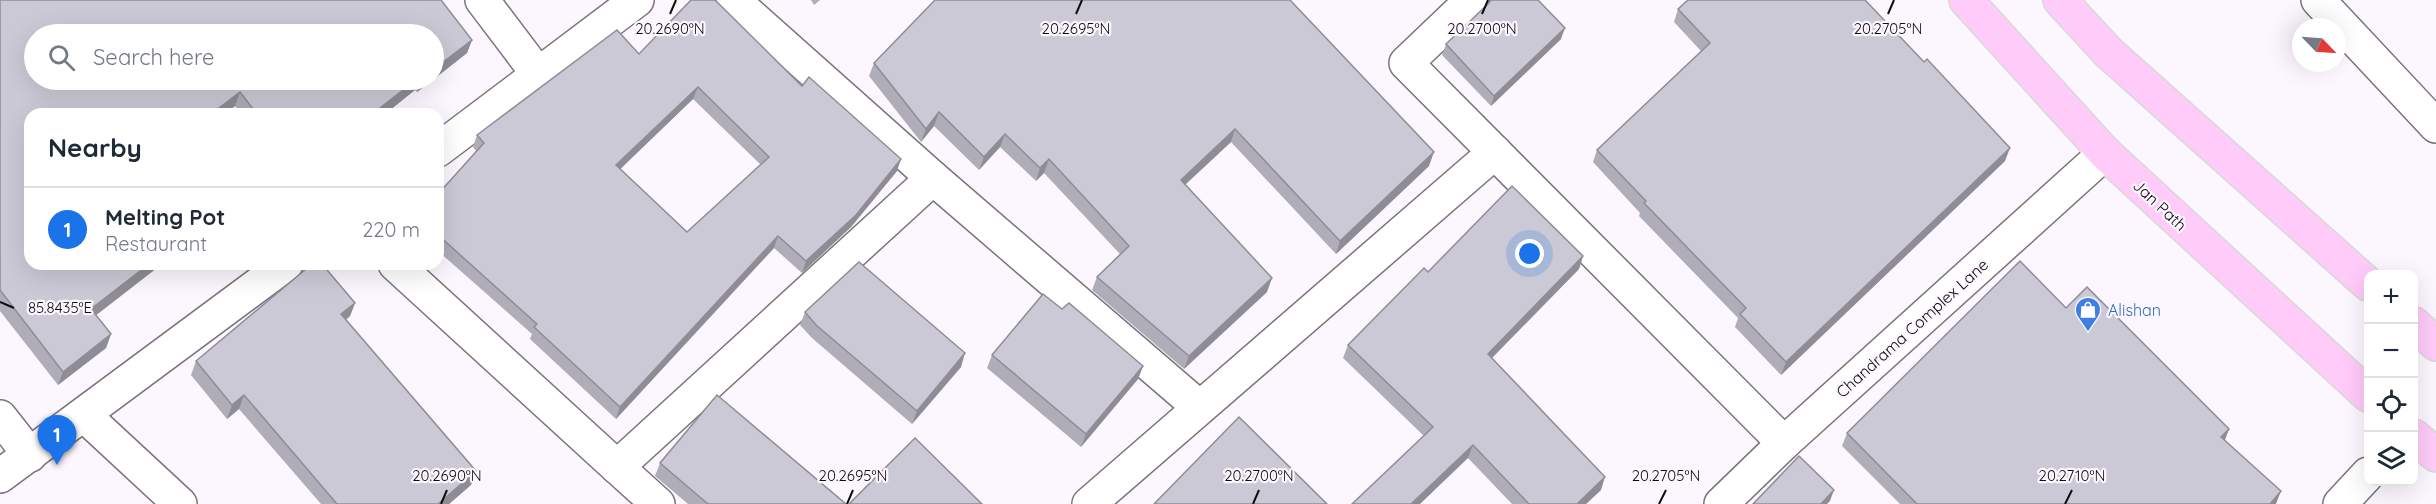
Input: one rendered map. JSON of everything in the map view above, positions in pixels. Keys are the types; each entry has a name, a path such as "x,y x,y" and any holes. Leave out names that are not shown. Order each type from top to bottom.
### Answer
{"main road":[{"name":"Jan Path","path":"1966,0 2104,153 2364,392"},
{"path":"2060,0 2109,53 2364,280"},
{"path":"2418,328 2436,344"},
{"path":"2418,439 2436,455"}],"street":[{"path":"482,0 538,74"},
{"path":"444,145 637,0"},
{"path":"733,0 933,178 1199,407"},
{"path":"1472,0 1406,63 1784,443"},
{"path":"2319,0 2436,126"},
{"path":"1089,504 1494,152"},
{"name":"Chandrama Complex Lane","path":"1721,504 1784,443 2104,153"},
{"path":"617,467 933,178"},
{"path":"0,476 277,270"},
{"path":"402,270 658,504"},
{"path":"84,415 180,504"},
{"path":"0,417 30,455"},
{"path":"2340,504 2364,478"}],"building":[{"path":"0,0 441,0 472,40 444,61 444,24 24,24 24,90 403,90 380,108 252,108 240,92 219,108 24,108 24,270 141,270 91,309 111,334 63,372 0,290"},
{"path":"691,0 715,0 802,86 809,77 901,159 856,215 806,261 778,236 620,407 534,327 537,324 444,240 444,187 484,143 477,135 617,30 639,54","holes":["698,87 769,157 687,232 616,165"]},
{"path":"935,0 1290,0 1434,152 1340,241 1235,129 1181,180 1272,278 1189,356 1097,277 1129,246 1049,159 1040,168 1005,134 984,157 939,112 926,129 874,63"},
{"path":"1491,0 1538,0 1565,28 1494,96 1446,44"},
{"path":"1688,0 1865,0 1924,62 1927,59 2010,148 1786,362 1740,314 1746,308 1644,203 1646,201 1597,150 1710,43 1678,9"},
{"path":"1512,186 1583,256 1488,354 1605,477 1577,504 1529,504 1473,445 1411,504 1352,504 1433,427 1348,345 1424,268 1428,272"},
{"path":"2020,261 2066,308 2087,287 2229,429 2221,437 2281,491 2270,504 1917,504 1847,433"},
{"path":"859,262 965,353 917,411 816,325 805,312"},
{"path":"305,270 327,270 355,303 341,314 476,471 438,504 337,504 244,395 232,405 196,361"},
{"path":"1043,294 1062,309 1069,303 1143,366 1086,434 992,355"},
{"path":"717,395 846,504 708,504 660,463"},
{"path":"1239,417 1327,504 1154,504"},
{"path":"915,438 982,504 849,504"},
{"path":"1799,456 1834,490 1821,504 1753,504"}],"place":[{"name":"Alishan","path":"2088,333"},
{"name":"Melting Pot","path":"57,465"}]}
